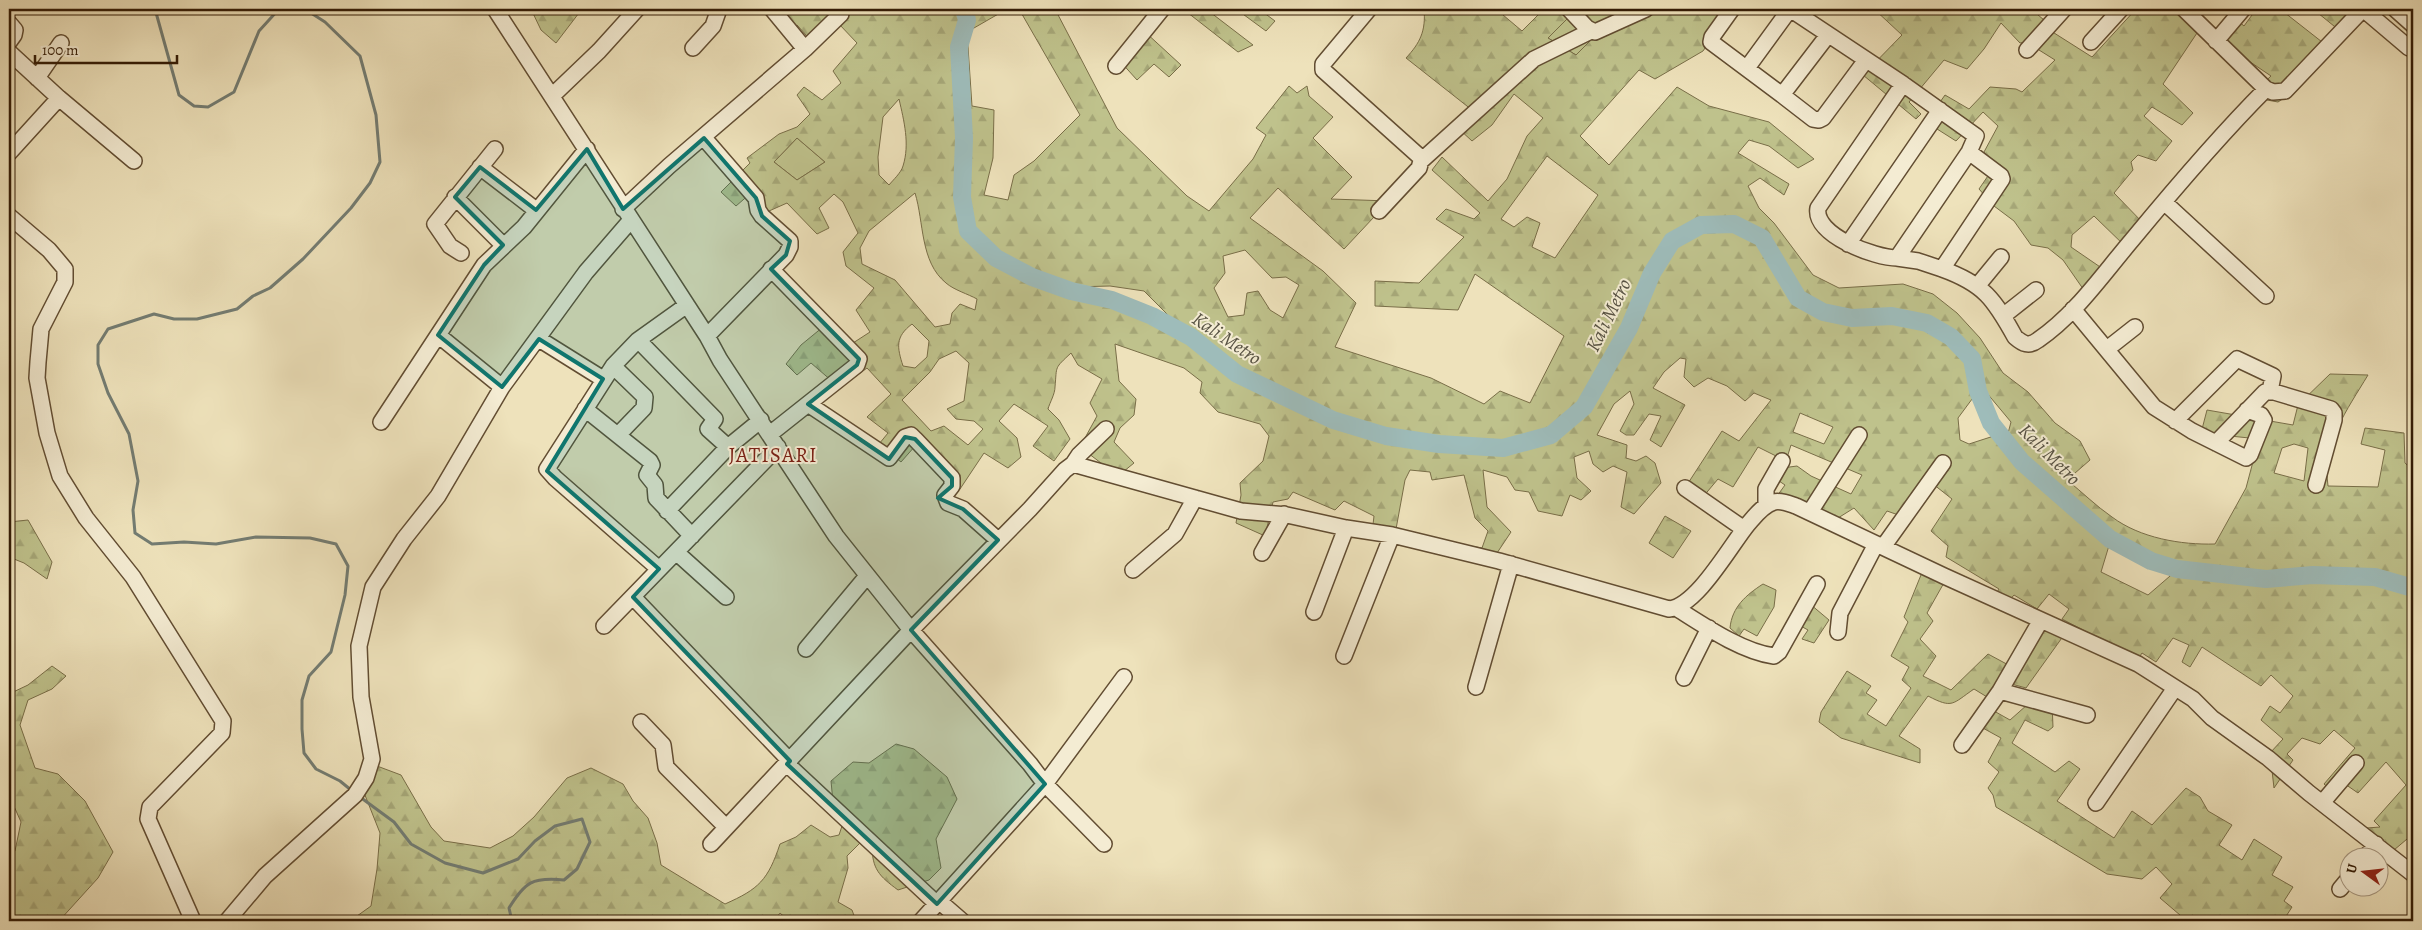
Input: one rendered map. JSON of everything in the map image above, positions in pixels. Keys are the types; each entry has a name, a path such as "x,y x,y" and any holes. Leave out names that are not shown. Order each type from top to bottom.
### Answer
{"street":[{"path":"495,9 687,305 715,328 720,360 762,420 836,536 911,630 1030,764 1045,784 1104,844"},
{"path":"693,48 713,26 719,9"},
{"path":"772,9 806,49"},
{"path":"1116,66 1162,9"},
{"path":"1369,9 1323,64 1326,73 1420,157 1421,161"},
{"path":"1569,9 1590,31"},
{"path":"1379,211 1419,168 1421,161 1534,59 1590,31 1595,32 1646,9"},
{"path":"1747,68 1790,9 1975,134 1976,138 1969,152 1897,258"},
{"path":"2027,50 2064,9"},
{"path":"2091,42 2121,9"},
{"path":"2184,9 2266,89 2272,92 2285,91 2363,9 2409,48"},
{"path":"2216,41 2244,9"},
{"path":"2395,9 2413,25"},
{"path":"552,96 599,51 636,10"},
{"path":"1728,10 1711,42 1813,119 1819,120 1823,118 1866,60"},
{"path":"227,921 265,876 355,795 366,778 372,759 361,697 359,646 373,586 404,539 438,496 502,387 644,189 806,49 841,14"},
{"path":"9,22 15,30 9,42"},
{"path":"1782,95 1828,35"},
{"path":"37,78 62,43"},
{"path":"9,52 59,98 134,161"},
{"path":"1903,84 1818,208 1818,218 1848,244 1863,252 1918,261 1942,269 1978,286 1993,300 2015,337 2028,345 2038,341 2073,309 2234,122 2266,89"},
{"path":"9,153 59,98"},
{"path":"1848,244 1940,110"},
{"path":"704,138 756,198 758,210 762,216 790,241 790,247 786,255 715,328"},
{"path":"461,253 450,246 435,224 494,149"},
{"path":"381,422 484,265 524,227 587,149"},
{"path":"1942,269 2002,179 2001,176 1969,152"},
{"path":"480,167 536,210"},
{"path":"455,197 503,245"},
{"path":"2164,202 2266,296"},
{"path":"9,216 49,250 65,269 65,282 41,329 38,362 38,378 47,433 60,476 86,518 133,577 223,721 222,733 150,807 148,812 148,819 193,921"},
{"path":"1978,286 2001,257"},
{"path":"770,434 857,366 859,359 771,269"},
{"path":"2003,316 2036,290"},
{"path":"659,569 547,470 608,372 638,340 687,305"},
{"path":"2073,309 2154,407 2175,421 2216,443 2248,457 2264,420 2261,415 2247,410"},
{"path":"2107,349 2135,327"},
{"path":"438,335 502,387"},
{"path":"538,339 608,372 645,398 644,408 618,435"},
{"path":"638,340 715,419 708,429 728,447"},
{"path":"2175,421 2237,358 2270,373 2273,379 2270,391"},
{"path":"2216,443 2261,395 2270,391 2333,410 2334,420 2316,485"},
{"path":"805,407 889,458 905,437 911,435 952,478 952,486 945,496 948,503 976,519 992,547"},
{"path":"585,409 652,463 647,477 655,485 656,498 692,536"},
{"path":"667,511 728,447 762,420"},
{"path":"711,844 725,826 788,762 911,630 1030,510 1065,470 1073,464 1079,455 1106,429"},
{"path":"1810,512 1859,435"},
{"path":"604,626 778,447"},
{"path":"1766,506 1766,489 1782,461"},
{"path":"1838,632 1840,612 1879,546 1943,463"},
{"path":"1073,464 1241,511 1284,514 1392,536 1511,564 1662,608 1676,608 1745,647 1774,656 1818,584"},
{"path":"1685,488 1744,529"},
{"path":"1132,570 1175,534 1195,498"},
{"path":"1676,608 1694,596 1744,529 1766,506 1777,501 1785,502 2138,664 2193,699 2212,718 2268,758 2413,874"},
{"path":"1262,553 1284,514"},
{"path":"1314,612 1346,528"},
{"path":"1344,656 1392,536"},
{"path":"676,552 726,597"},
{"path":"1476,687 1511,564"},
{"path":"806,649 867,576"},
{"path":"632,597 788,762 938,903 962,921"},
{"path":"1962,745 2000,691 2041,620"},
{"path":"1684,678 1709,628"},
{"path":"921,921 1045,784 1124,677"},
{"path":"2096,803 2175,688"},
{"path":"2000,691 2087,716"},
{"path":"641,722 664,745 666,767 725,826"},
{"path":"2322,803 2356,763"},
{"path":"2373,848 2376,844"}],"highlighted area":[{"path":"704,138 756,198 762,216 790,241 786,255 771,269 859,359 857,365 808,404 889,459 905,437 915,439 952,478 952,486 938,498 963,509 998,540 911,630 1045,784 937,904 787,764 790,761 633,597 659,569 547,471 603,379 539,339 502,387 438,335 484,265 503,245 455,197 480,167 536,210 587,149 623,209"}],"green space":[{"path":"531,9 582,9 556,43 541,30"},
{"path":"770,9 1007,9 967,32 972,106 994,110 993,158 984,195 1008,200 1014,175 1034,161 1080,115 1019,9 1055,9 1117,128 1187,196 1209,211 1253,159 1266,135 1256,128 1289,86 1297,93 1307,86 1309,96 1333,117 1313,138 1352,177 1331,199 1389,201 1344,249 1278,188 1250,218 1323,271 1356,303 1335,347 1431,378 1484,404 1500,391 1530,403 1564,336 1475,274 1458,310 1375,306 1375,281 1419,283 1464,237 1436,219 1446,209 1474,219 1480,213 1432,170 1442,157 1488,201 1507,179 1527,136 1543,118 1514,94 1492,125 1472,141 1459,129 1472,110 1406,58 1421,36 1424,24 1424,9 1496,9 1522,31 1544,9 1729,9 1723,22 1703,51 1655,79 1639,70 1580,136 1609,165 1677,87 1709,106 1769,122 1814,159 1798,168 1769,146 1749,140 1738,153 1789,184 1784,195 1760,178 1748,186 1759,208 1774,223 1813,275 1839,288 1903,284 1933,294 1957,313 1980,338 2003,373 2028,392 2055,423 2080,441 2090,460 2067,480 2100,508 2123,524 2161,539 2215,544 2246,488 2259,439 2201,433 2207,410 2293,425 2298,405 2330,374 2368,375 2345,414 2332,441 2327,470 2328,486 2378,487 2385,450 2361,444 2365,428 2404,433 2405,463 2413,470 2413,834 2394,850 2367,828 2380,827 2374,821 2406,785 2386,762 2358,793 2345,784 2335,794 2324,784 2355,748 2334,730 2320,744 2302,738 2287,754 2293,760 2274,788 2270,753 2283,739 2261,720 2270,706 2280,713 2293,696 2271,675 2261,686 2202,647 2190,667 2182,662 2189,645 2173,638 2156,662 2142,653 2138,659 2062,619 2069,609 2049,594 2037,609 2014,595 2005,605 1994,597 1999,589 1946,557 1948,546 1931,531 1952,499 1933,484 1907,518 1887,511 1874,530 1854,508 1838,518 1811,504 1806,506 1777,496 1785,485 1776,479 1782,468 1797,466 1811,476 1851,494 1862,475 1791,445 1786,461 1758,447 1733,487 1718,479 1697,504 1681,494 1722,431 1739,441 1771,400 1754,393 1745,401 1727,386 1708,378 1694,387 1684,377 1686,359 1680,358 1664,372 1653,388 1685,405 1661,447 1650,440 1661,416 1649,414 1634,435 1626,435 1620,431 1634,404 1630,391 1614,404 1597,435 1627,445 1626,458 1636,461 1646,456 1655,463 1661,483 1634,514 1621,507 1627,472 1613,466 1603,472 1593,464 1589,451 1574,457 1577,478 1591,491 1581,500 1570,495 1562,516 1538,511 1529,492 1515,490 1507,477 1483,470 1487,507 1511,532 1489,565 1464,545 1482,548 1488,531 1475,518 1464,475 1432,480 1430,472 1410,470 1405,480 1394,540 1372,533 1374,516 1344,501 1335,510 1293,492 1288,499 1273,502 1265,536 1236,523 1241,495 1240,483 1263,461 1269,436 1260,424 1218,412 1200,393 1202,382 1184,368 1115,344 1119,381 1136,399 1134,415 1120,428 1114,442 1134,463 1118,476 1080,447 1097,416 1090,403 1102,379 1078,365 1071,353 1057,368 1054,392 1048,409 1059,420 1070,439 1054,461 1033,446 1048,426 1014,404 999,421 1017,438 1021,457 1008,468 984,453 960,489 916,445 901,462 879,444 888,433 867,417 891,394 867,368 840,388 811,363 797,375 786,364 801,345 829,322 853,343 870,332 856,310 874,288 846,266 843,252 858,233 843,202 834,194 819,208 829,228 817,234 787,203 769,211 751,193 736,206 721,192 750,163 747,158 779,134 797,127 810,114 797,95 804,87 822,100 841,83 833,71 857,43 839,24 815,45 797,25 791,30","holes":["1567,19 1598,33 1576,55 1548,38","899,99 906,132 905,158 902,169 889,185 879,175 878,157 883,117","797,138 825,162 797,180 774,162","1547,156 1598,195 1555,258 1532,247 1540,223 1527,217 1514,227 1501,219","915,193 924,241 931,264 946,283 977,299 975,310 960,304 952,313 950,324 935,327 895,280 862,264 860,248 869,231","1245,250 1272,278 1286,277 1299,285 1283,318 1270,310 1258,291 1247,293 1244,315 1228,317 1214,288 1225,273 1223,256","1110,286 1144,291 1189,336 1152,316 1112,300 1071,290 1072,287","912,324 929,341 927,357 915,368 903,366 899,353 900,338","956,351 969,363 964,401 947,409 956,419 974,421 983,429 968,445 944,426 931,431 902,400 930,372 939,359","1976,380 2011,422 2006,441 2000,434 1969,444 1960,440 1958,418 1978,391","1800,413 1833,427 1824,444 1793,432","2294,444 2308,448 2304,481 2274,473 2282,448","2111,539 2151,561 2177,570 2148,595 2101,572"]},
{"path":"1183,9 1206,9 1253,45 1238,52"},
{"path":"1236,9 1259,9 1275,21 1266,31"},
{"path":"1874,9 2031,9 2044,20 2053,9 2069,9 2051,31 2092,57 2136,9 2160,9 2166,15 2173,9 2200,9 2189,23 2197,33 2163,84 2193,113 2182,125 2152,107 2144,116 2172,141 2156,161 2138,155 2131,162 2133,170 2114,193 2146,226 2127,248 2094,216 2072,235 2071,247 2106,271 2088,296 2063,260 2048,248 2031,245 2014,221 1994,206 1979,189 1992,170 1984,152 1998,126 1983,112 1956,141 1926,122 1945,95 1969,109 1990,87 2016,89 2022,92 2055,60 2039,50 2032,41 2020,43 2001,23 1984,49 1967,69 1944,60 1909,102 1921,114 1916,119 1863,75 1902,35"},
{"path":"2246,9 2280,9 2331,49 2287,96 2278,102 2267,100 2254,92 2271,76 2231,49 2214,34 2237,20 2244,26 2252,15"},
{"path":"2313,9 2373,9 2345,35"},
{"path":"1567,19 1599,34 1576,55 1548,38"},
{"path":"1144,31 1181,65 1169,77 1154,64 1137,80 1119,60"},
{"path":"797,138 825,162 797,180 774,162"},
{"path":"1665,516 1691,531 1673,558 1649,543"},
{"path":"28,520 52,562 47,579 24,563 9,557 9,522"},
{"path":"1923,570 1945,581 1927,613 1933,621 1920,639 1936,656 1923,676 1951,690 1988,654 2014,668 2049,619 2069,628 2026,688 2008,683 1992,700 1974,689 1952,703 1943,702 1928,696 1899,736 1920,749 1920,763 1841,738 1819,722 1821,712 1847,671 1871,686 1866,693 1877,700 1867,714 1886,726 1911,688 1902,680 1909,667 1891,656 1908,622 1904,617"},
{"path":"1763,584 1776,590 1774,607 1757,636 1744,629 1739,636 1730,628 1734,614 1741,602"},
{"path":"1810,604 1829,620 1814,643 1802,639 1808,630 1797,624"},
{"path":"52,666 66,676 52,689 28,700 20,725 35,768 58,774 85,801 113,852 98,878 59,921 9,921 9,858 15,851 21,822 9,795 9,694 28,685"},
{"path":"2036,697 2052,703 2053,727 2048,731 2025,720 2012,743 2055,772 2069,761 2080,769 2057,801 2114,838 2132,811 2152,825 2186,788 2200,797 2208,811 2232,825 2219,845 2242,860 2254,839 2282,857 2272,875 2293,887 2284,901 2292,907 2283,921 2187,921 2160,898 2172,884 2156,867 2142,879 2107,874 1996,807 1993,795 1988,788 1999,772 1988,762 2001,738 1981,727 1994,711 2010,720"},
{"path":"896,744 914,749 947,777 957,799 936,839 941,868 929,880 898,890 881,876 875,866 872,845 860,843 847,856 848,868 838,902 852,910 856,921 789,921 780,913 774,921 350,921 371,906 380,833 359,780 377,766 401,775 431,827 444,841 490,848 513,836 534,817 567,778 591,768 623,784 633,801 648,818 657,843 661,865 725,904 746,893 761,882 776,856 780,844 796,837 811,825 830,837 839,835 844,820 833,802 831,781 853,762 869,763"}],"waterway":[{"path":"155,9 179,95 194,106 208,107 234,92 259,31 279,9"},
{"path":"291,9 311,13 325,22 360,56 376,115 380,162 370,183 351,208 303,259 270,288 253,296 237,309 197,319 174,319 154,314 108,329 98,345 98,364 108,393 129,434 138,481 133,510 135,533 152,544 184,542 216,544 256,537 310,538 336,544 348,566 345,595 331,652 309,676 302,700 302,729 304,753 316,769 340,781 351,790"},
{"name":"Kali Metro","path":"964,9 967,20 959,47 964,138 962,197 968,231 996,258 1032,277 1071,291 1112,300 1152,316 1191,337 1237,374 1333,420 1386,436 1439,444 1503,448 1551,435 1584,407 1629,328 1652,273 1672,241 1701,225 1734,224 1762,238 1798,298 1823,312 1852,318 1892,316 1927,323 1951,337 1972,359 1978,391 1991,423 2022,462 2110,539 2151,561 2177,569 2266,579 2313,575 2375,577 2413,588"},
{"path":"360,797 394,822 411,844 445,863 483,873 518,859 535,841 555,826 582,819 590,842 577,869 564,880 544,879 530,883 520,892 509,908 512,921"}],"district":[{"name":"JATISARI","path":"773,455"}]}
